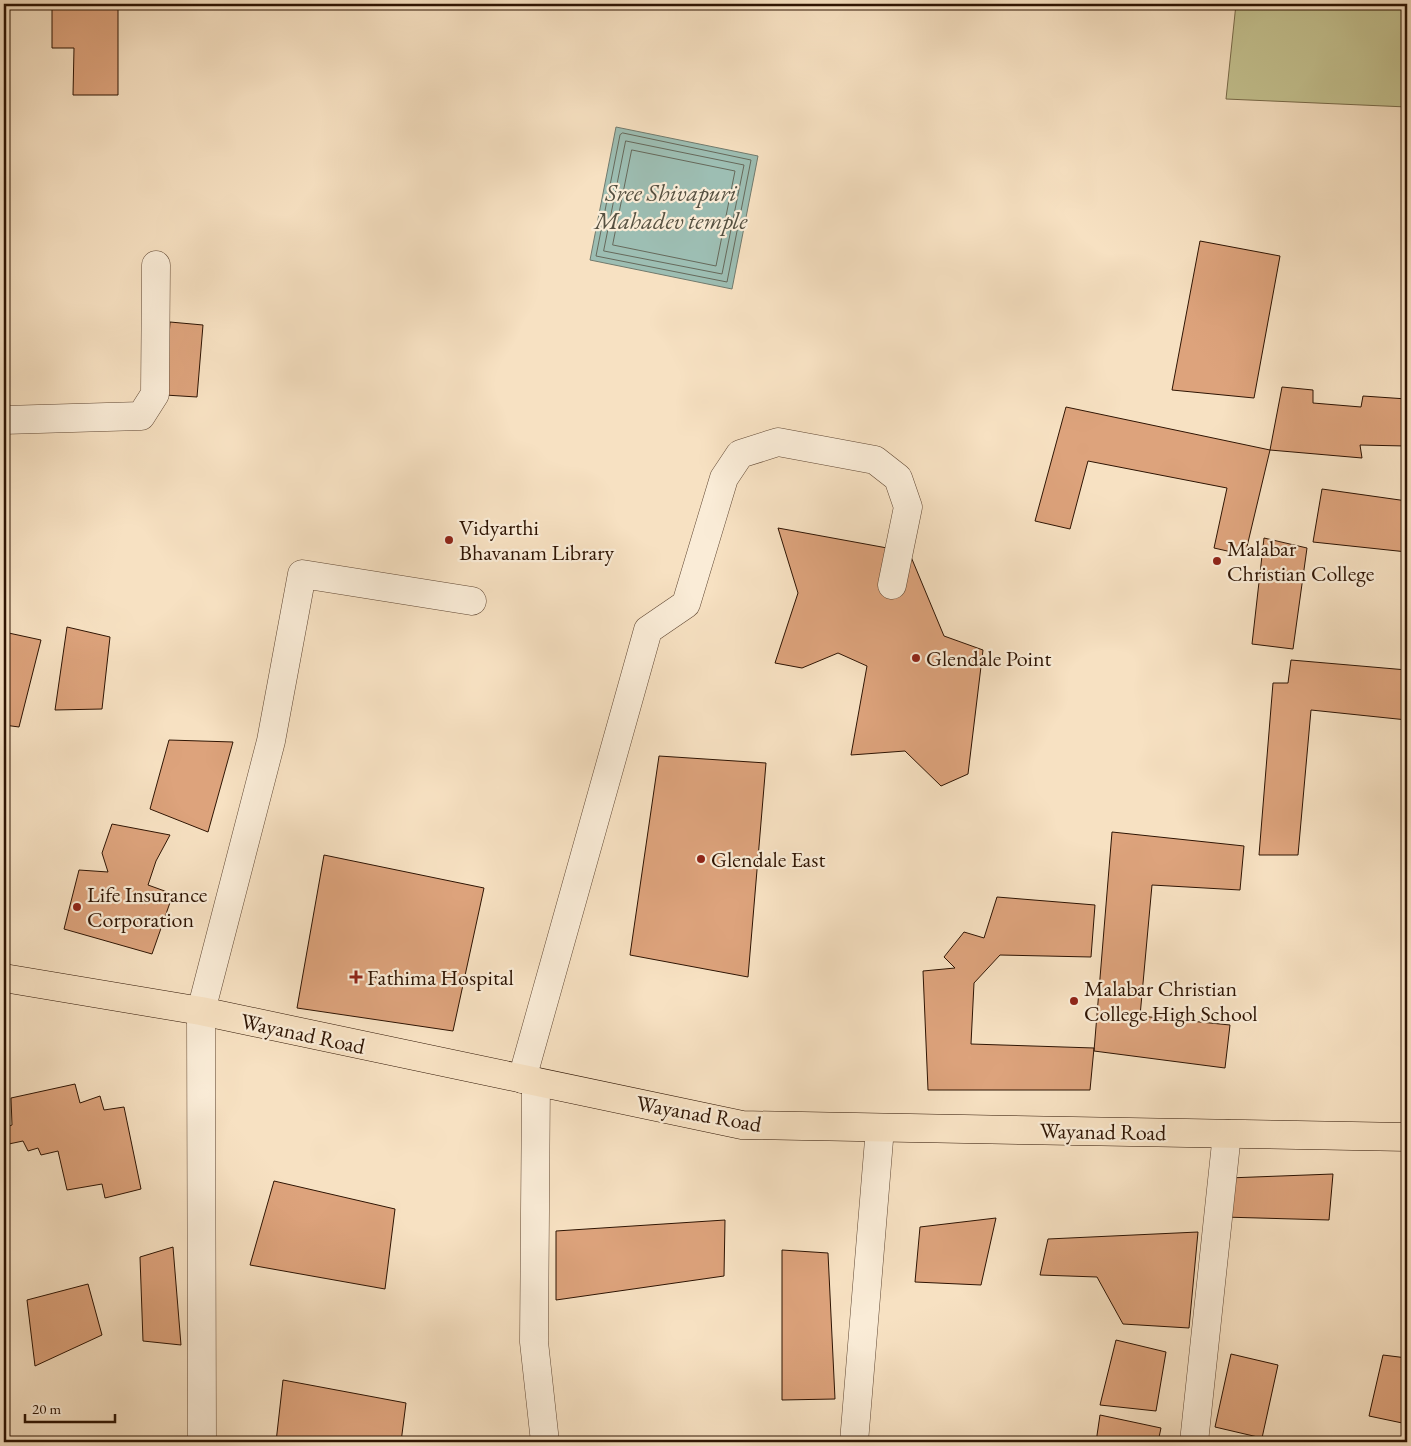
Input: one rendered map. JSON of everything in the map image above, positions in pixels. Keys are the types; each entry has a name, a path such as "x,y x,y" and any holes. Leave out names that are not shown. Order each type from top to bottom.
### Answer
{"main road":[{"name":"Wayanad Road","path":"4,978 201,1012 742,1125 1407,1136"}],"street":[{"path":"4,420 141,416 155,394 156,265"},
{"path":"545,1442 534,1342 529,1080 648,630 686,604 701,560 724,478 740,454 778,442 875,460 898,478 908,507 892,585"},
{"path":"202,1442 201,1012 271,740 302,574 472,601"},
{"path":"854,1442 880,1128"},
{"path":"1194,1442 1227,1134"}],"shaded area":[{"path":"1236,4 1407,4 1407,107 1226,99"}],"water":[{"name":"Sree Shivapuri Mahadev temple","path":"616,127 758,156 732,289 590,260"}],"building":[{"path":"52,4 118,4 118,95 73,95 74,48 52,48"},
{"path":"1200,241 1280,256 1254,398 1172,390"},
{"path":"170,322 203,325 197,397 165,395"},
{"path":"1282,387 1313,390 1313,403 1361,407 1363,396 1407,399 1405,446 1360,445 1362,458 1270,450"},
{"path":"1066,407 1270,450 1245,555 1214,548 1227,488 1088,461 1070,529 1035,521"},
{"name":"Malabar Christian College","path":"1322,489 1407,501 1407,552 1313,542"},
{"name":"Glendale Point","path":"778,528 909,552 944,636 983,650 968,774 941,786 905,751 851,755 867,666 838,653 802,668 775,663 798,593"},
{"path":"1264,538 1307,548 1293,649 1252,644"},
{"path":"67,627 110,637 102,709 55,710"},
{"path":"4,632 41,640 19,727 4,725"},
{"path":"1291,660 1407,670 1407,720 1311,710 1298,855 1259,855 1273,683 1288,683"},
{"path":"169,740 233,742 208,832 150,809"},
{"name":"Glendale East","path":"659,756 766,763 748,977 630,955"},
{"path":"112,824 170,835 156,861 148,885 173,894 152,954 64,929 79,870 108,872 102,853"},
{"path":"1112,832 1244,846 1240,890 1152,885 1140,1016 1230,1025 1225,1068 1094,1051"},
{"path":"324,855 484,888 453,1031 297,1008"},
{"path":"997,897 1095,905 1091,957 1000,955 974,983 971,1044 1094,1048 1090,1090 928,1090 923,971 955,968 944,957 964,932 984,938"},
{"path":"75,1084 80,1103 100,1096 104,1110 124,1107 141,1189 105,1198 102,1184 67,1190 58,1151 41,1155 38,1148 28,1151 23,1141 4,1145 4,1128 12,1125 11,1098"},
{"path":"1333,1174 1329,1220 1223,1217 1228,1178"},
{"path":"274,1181 395,1209 385,1289 250,1265"},
{"path":"996,1218 981,1285 915,1282 920,1227"},
{"path":"725,1220 724,1276 556,1300 556,1231"},
{"path":"1198,1232 1189,1328 1123,1324 1097,1277 1040,1275 1048,1239"},
{"path":"173,1247 181,1345 143,1341 140,1257"},
{"path":"782,1250 828,1253 835,1399 782,1400"},
{"path":"88,1284 102,1335 35,1366 27,1300"},
{"path":"1116,1340 1166,1352 1156,1411 1100,1405"},
{"path":"1231,1354 1278,1365 1262,1438 1215,1427"},
{"path":"1383,1355 1407,1358 1407,1424 1369,1416"},
{"path":"283,1380 406,1403 401,1442 276,1442"},
{"path":"1100,1415 1161,1428 1158,1442 1096,1442"}],"place":[{"name":"Vidyarthi Bhavanam Library","path":"449,540"},
{"name":"Malabar Christian College","path":"1217,561"},
{"name":"Glendale Point","path":"916,658"},
{"name":"Glendale East","path":"701,859"},
{"name":"Life Insurance Corporation","path":"77,907"},
{"name":"Fathima Hospital","path":"356,977"},
{"name":"Malabar Christian College High School","path":"1074,1001"}]}
